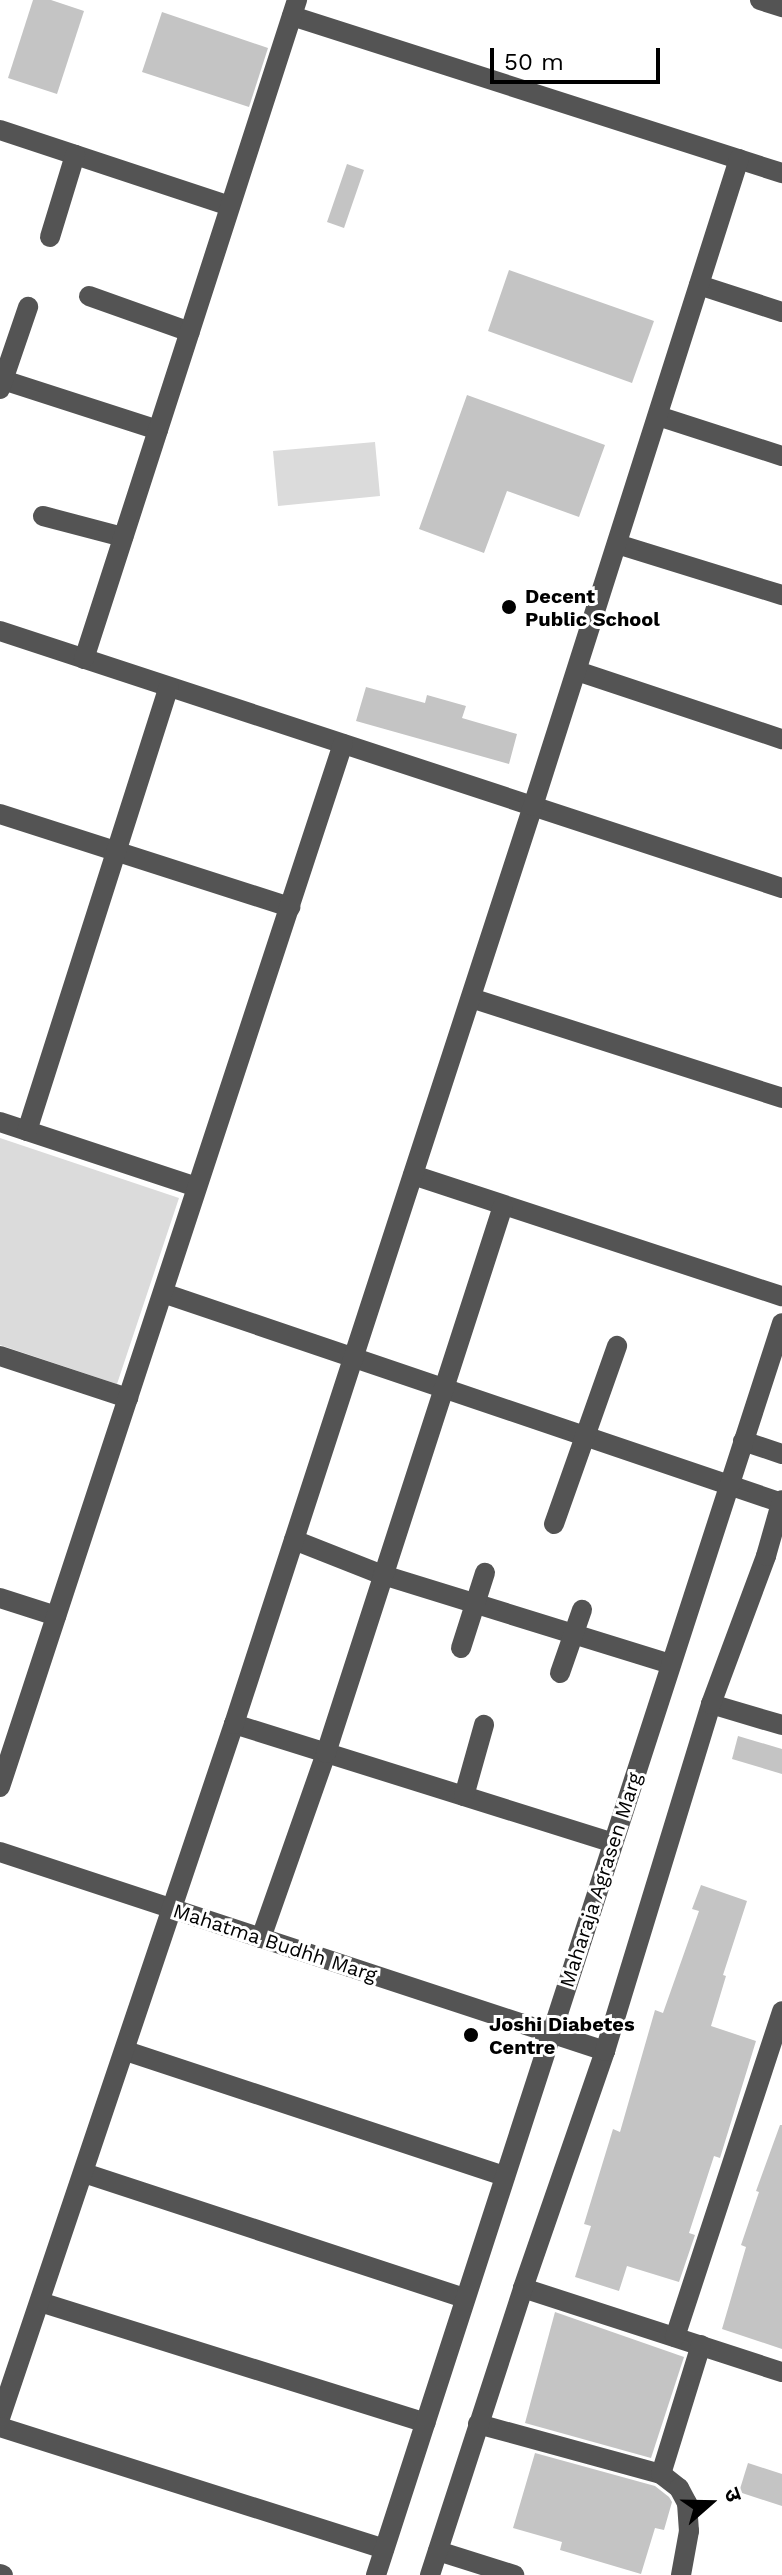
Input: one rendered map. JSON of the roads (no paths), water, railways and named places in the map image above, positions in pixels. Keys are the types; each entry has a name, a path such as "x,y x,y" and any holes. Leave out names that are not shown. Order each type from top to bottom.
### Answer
{"street":[{"path":"760,0 782,7"},
{"path":"84,659 294,8 782,173"},
{"path":"0,130 230,206"},
{"path":"50,237 75,155"},
{"path":"0,2418 234,1724 577,671 739,159"},
{"path":"699,285 782,312"},
{"path":"89,296 190,332"},
{"path":"28,307 1,383 158,430"},
{"path":"658,416 782,456"},
{"path":"43,516 123,537"},
{"path":"617,544 782,595"},
{"path":"1,634 782,888"},
{"path":"577,671 782,739"},
{"path":"27,1131 169,687"},
{"path":"0,1787 343,744"},
{"path":"0,814 290,907"},
{"path":"471,998 782,1098"},
{"path":"0,1122 197,1187"},
{"path":"413,1175 782,1296"},
{"path":"261,1938 326,1753 503,1206"},
{"path":"163,1293 782,1502 766,1556 711,1704 605,2051 523,2288 430,2575"},
{"name":"Maharaja Agrasen Marg","path":"376,2575 782,1323"},
{"path":"554,1524 617,1346"},
{"path":"0,1356 128,1398"},
{"path":"743,1441 782,1454"},
{"path":"294,1540 383,1575 670,1664"},
{"path":"461,1648 485,1573"},
{"path":"0,1598 56,1616"},
{"path":"560,1673 582,1610"},
{"path":"711,1704 782,1725"},
{"path":"234,1724 613,1843"},
{"path":"464,1796 484,1725"},
{"name":"Mahatma Budhh Marg","path":"0,1852 605,2051"},
{"path":"675,2337 782,2011"},
{"path":"126,2051 505,2176"},
{"path":"84,2173 465,2298"},
{"path":"523,2288 782,2372"},
{"path":"40,2302 425,2423"},
{"path":"661,2474 701,2345"},
{"path":"478,2424 661,2474 679,2488 687,2503 689,2531 681,2575"},
{"path":"0,2427 384,2549"},
{"path":"438,2551 514,2575"}],"place":[{"name":"Decent Public School","path":"509,607"},
{"name":"Joshi Diabetes Centre","path":"471,2035"}]}
